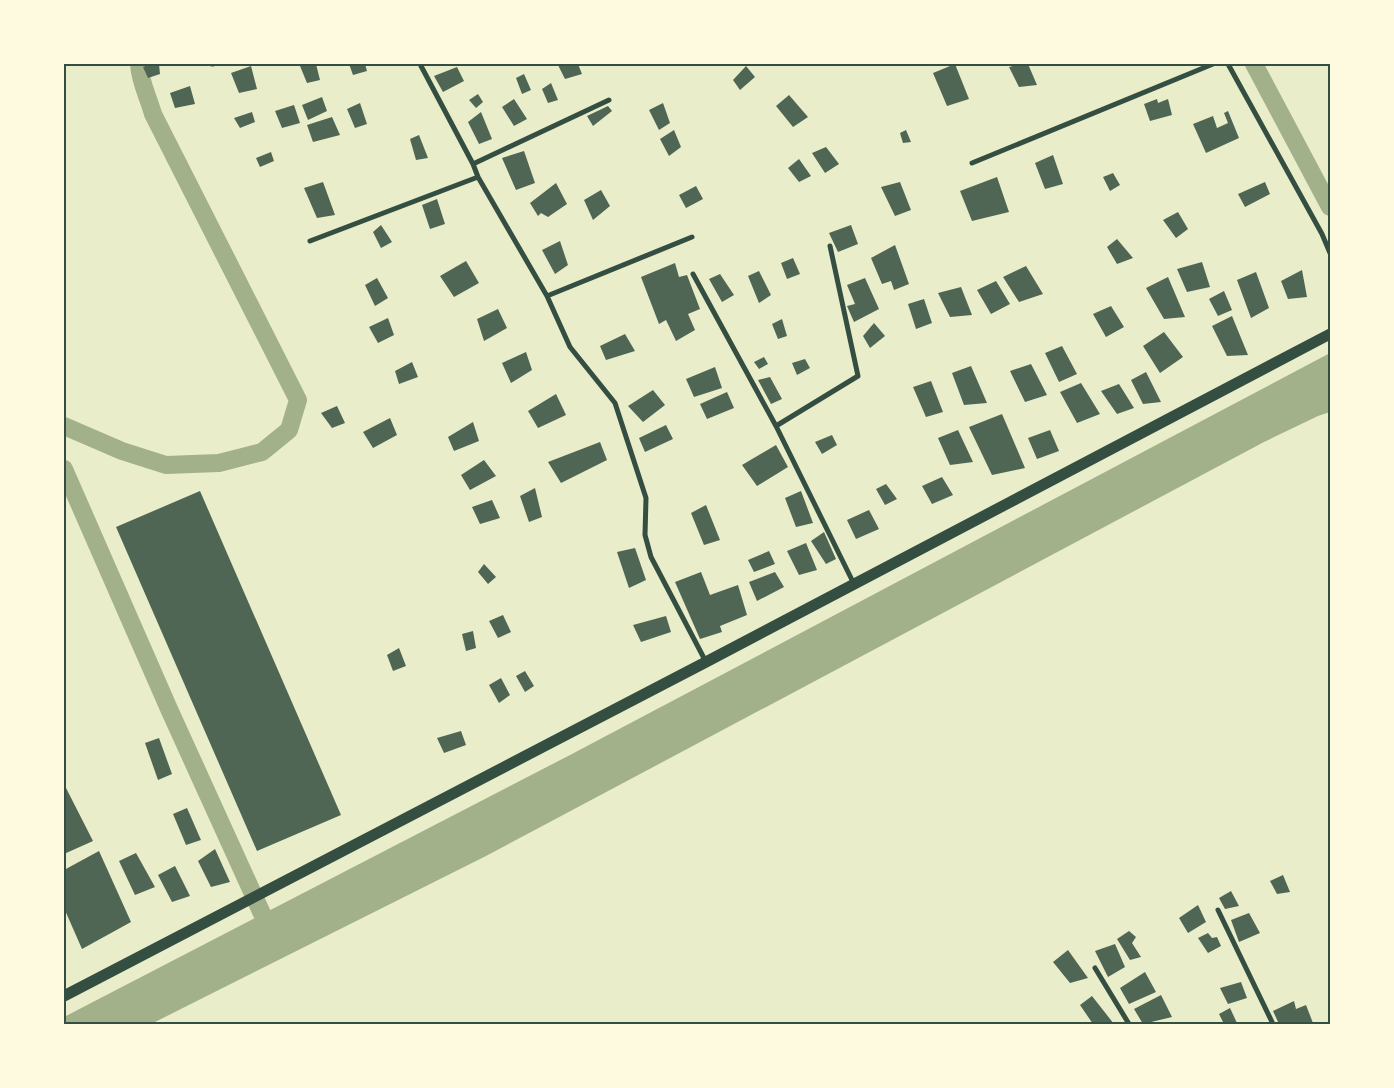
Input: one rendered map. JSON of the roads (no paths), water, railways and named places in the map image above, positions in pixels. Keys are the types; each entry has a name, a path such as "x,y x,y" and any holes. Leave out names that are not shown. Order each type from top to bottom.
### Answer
{"main road":[{"path":"64,996 706,662 1330,334"}],"street":[{"path":"420,64 478,176 547,296 570,346 615,403 646,498 645,535 651,557 706,662"},
{"path":"972,163 1213,64"},
{"path":"1228,64 1322,234 1330,253"},
{"path":"473,164 609,100"},
{"path":"310,241 478,176"},
{"path":"547,296 692,236"},
{"path":"776,426 858,376 830,246"},
{"path":"693,274 776,426 854,584"},
{"path":"1218,910 1273,1024"},
{"path":"1094,968 1129,1024"}],"waterway":[{"path":"64,426 122,451 166,465 219,463 262,452 289,430 298,400 153,114 139,64"},
{"path":"1254,64 1330,207"},
{"path":"64,469 169,709 269,929"}]}
